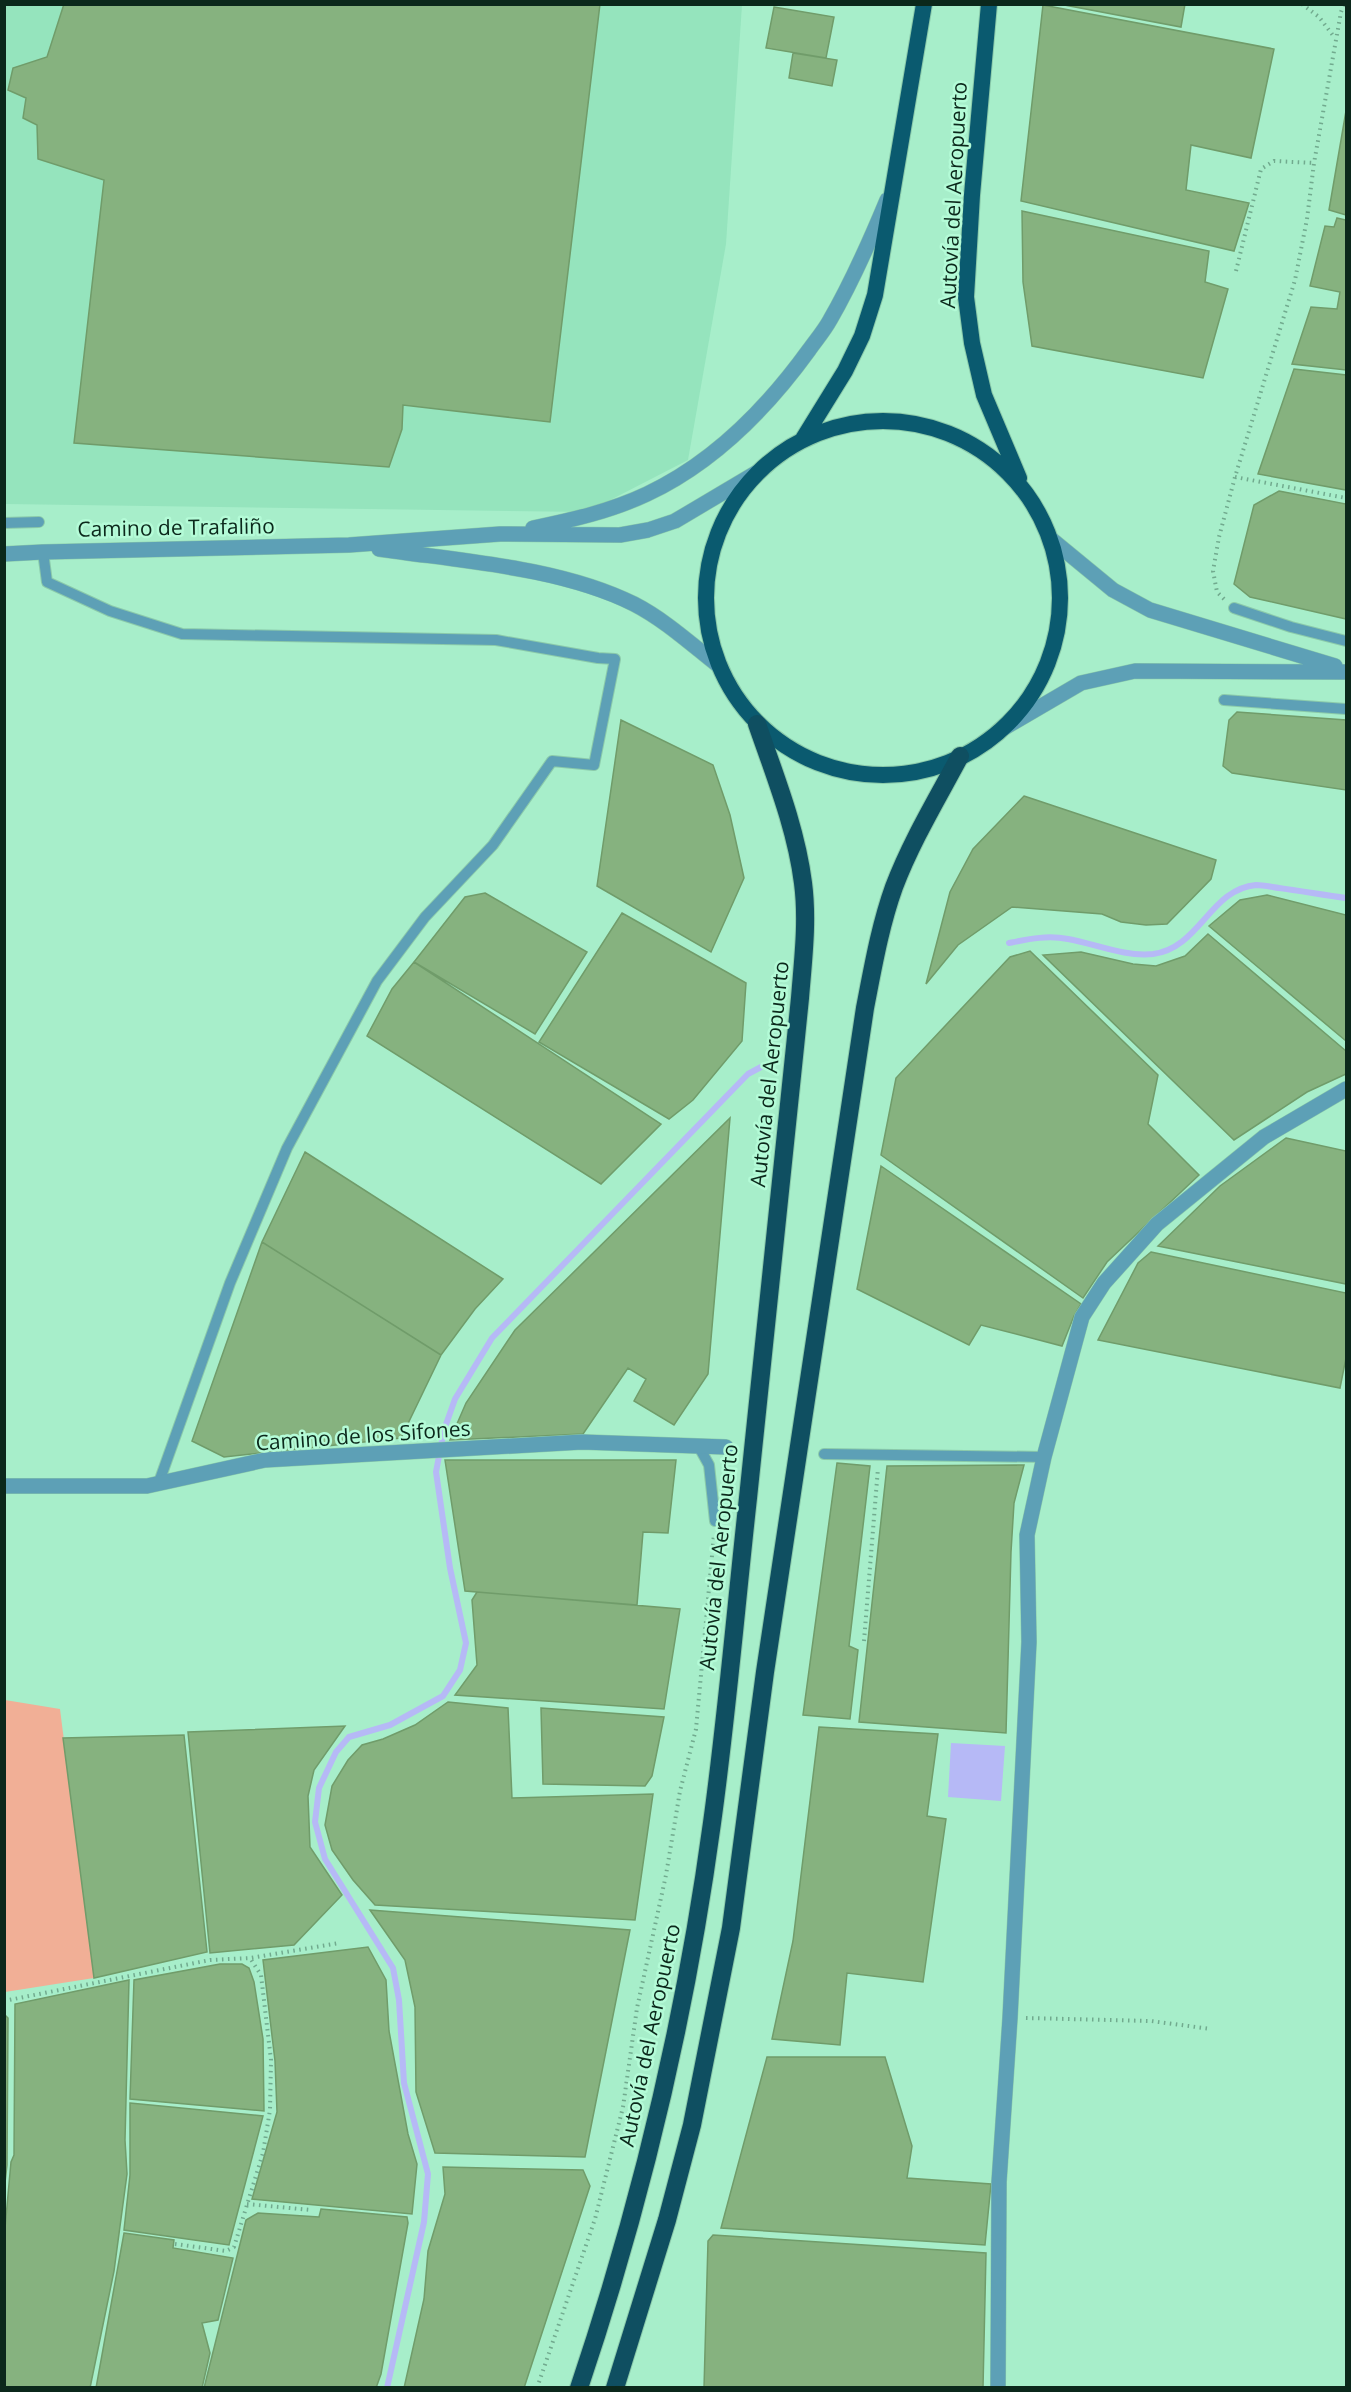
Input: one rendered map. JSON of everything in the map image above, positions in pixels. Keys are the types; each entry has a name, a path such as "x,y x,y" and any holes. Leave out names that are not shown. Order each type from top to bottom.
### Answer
{"highway":[{"path":"803,439 845,371 862,336 875,294 924,4"},
{"name":"Autovía del Aeropuerto","path":"989,4 972,195 966,297 972,343 984,395 1023,488"},
{"path":"898,420 945,430 988,454 1023,488 1039,512 1052,539 1060,590 1055,641 1036,688 1004,728 960,756 911,774 869,776 828,768 790,750 757,724 735,697 719,666 707,627 706,585 714,544 730,506 756,474 803,439 849,423 859,422 898,420"},
{"name":"Autovía del Aeropuerto","path":"579,2388 643,2175 684,1991 712,1822 742,1551 806,925 803,883 792,825 757,724"},
{"path":"615,2388 667,2220 692,2125 731,1928 767,1661 874,958 894,887 960,756"}],"street":[{"path":"500,534 568,521 608,510 647,494 692,468 737,432 786,382 829,322 863,257 895,181"},
{"path":"349,545 500,534 620,535 648,530 675,521 756,474"},
{"path":"1052,539 1113,590 1150,610 1347,670"},
{"path":"349,545 544,574 592,588 633,604 666,624 719,666"},
{"name":"Camino de Trafaliño","path":"4,554 349,545"},
{"path":"1004,728 1081,683 1135,671 1347,670"},
{"path":"998,2388 999,2182 1010,2018 1029,1641 1027,1535 1044,1457 1082,1317 1104,1283 1158,1224 1264,1137 1347,1089"},
{"name":"Camino de los Sifones","path":"4,1486 147,1486 276,1460 582,1442 726,1447"}],"lane":[{"path":"914,4 921,29"},
{"path":"4,524 39,522"},
{"path":"42,552 48,582 110,611 182,634 496,640 615,659 594,765 552,761 493,845 425,917 377,981 287,1148 230,1283 159,1482"},
{"path":"1234,608 1291,627 1347,641"},
{"path":"1224,700 1347,709"},
{"path":"699,1447 709,1465 715,1521"},
{"path":"824,1454 1044,1457"}],"path":[{"path":"1302,4 1319,17 1336,39"},
{"path":"1234,608 1217,592 1213,571 1235,477 1295,280 1344,4"},
{"path":"1236,271 1261,169 1274,161 1314,163"},
{"path":"1235,477 1347,498"},
{"path":"864,1641 879,1456"},
{"path":"537,2388 595,2219 622,2107 637,2008 666,1875 680,1791 696,1729 715,1521"},
{"path":"4,2001 210,1960 250,1958 339,1943"},
{"path":"175,2244 226,2252 234,2247 263,2153 270,2110 271,2060 261,1975 250,1958"},
{"path":"1010,2018 1151,2021 1211,2029"},
{"path":"247,2204 311,2210"}],"shaded area":[{"path":"5,5 742,5 726,244 688,460 587,512 5,504"},
{"path":"5,1700 60,1709 94,1978 5,1992"}],"water":[{"path":"951,1743 1005,1746 1001,1801 948,1797"}],"building":[{"path":"64,4 600,4 550,422 403,405 402,429 389,467 74,443 104,180 38,159 37,125 23,118 26,98 8,90 13,68 47,57"},
{"path":"1059,4 1185,4 1181,27"},
{"path":"1043,5 1274,49 1251,158 1191,145 1186,190 1249,203 1234,251 1021,201"},
{"path":"774,7 834,17 826,58 766,48"},
{"path":"793,53 837,60 832,86 789,78"},
{"path":"1346,111 1346,215 1329,210"},
{"path":"1022,211 1209,251 1205,282 1228,289 1203,378 1032,346 1023,282"},
{"path":"1337,218 1346,220 1346,370 1292,364 1311,307 1337,309 1340,292 1310,286 1325,226 1334,227"},
{"path":"1294,369 1346,375 1346,490 1258,474"},
{"path":"1279,491 1346,504 1346,619 1250,597 1234,584 1254,505"},
{"path":"1237,712 1346,720 1346,790 1232,773 1223,766 1229,720"},
{"path":"621,720 713,765 730,815 744,878 711,952 597,886"},
{"path":"1024,796 1216,860 1211,879 1167,924 1146,925 1121,922 1102,914 1012,907 958,945 926,984 950,892 973,849"},
{"path":"485,893 587,952 535,1034 414,962 465,897"},
{"path":"1267,895 1346,915 1346,1041 1209,926 1240,900"},
{"path":"622,913 746,983 742,1041 693,1100 669,1119 539,1042"},
{"path":"1208,934 1346,1051 1346,1074 1307,1092 1234,1140 1043,955 1081,952 1133,964 1156,966 1185,956"},
{"path":"1030,951 1158,1075 1148,1124 1199,1175 1107,1262 1083,1298 881,1155 896,1078 1010,957"},
{"path":"414,962 661,1124 601,1184 367,1036 392,989"},
{"path":"730,1118 708,1374 674,1425 634,1401 646,1379 628,1368 583,1434 450,1440 466,1403 515,1330"},
{"path":"1286,1138 1346,1151 1346,1284 1158,1246 1220,1186"},
{"path":"305,1152 503,1279 475,1309 441,1355 262,1242"},
{"path":"881,1166 1081,1304 1062,1346 981,1325 969,1345 857,1289"},
{"path":"262,1242 441,1355 401,1438 224,1457 192,1441"},
{"path":"1151,1252 1346,1293 1346,1358 1340,1388 1098,1340 1138,1263"},
{"path":"445,1460 676,1460 668,1533 643,1532 637,1605 465,1591"},
{"path":"837,1463 870,1466 849,1646 858,1650 850,1719 803,1715"},
{"path":"1024,1465 1014,1503 1006,1733 859,1722 887,1466"},
{"path":"477,1592 680,1609 664,1709 455,1695 477,1665 472,1600"},
{"path":"448,1702 508,1708 512,1798 653,1794 635,1920 375,1905 353,1880 332,1850 325,1825 332,1786 348,1760 362,1745 383,1739 415,1725"},
{"path":"541,1708 664,1717 652,1776 645,1786 543,1784"},
{"path":"345,1726 314,1770 308,1796 310,1847 342,1895 294,1945 210,1953 188,1732"},
{"path":"819,1727 938,1734 927,1816 946,1819 923,1982 847,1973 840,2045 772,2039 793,1941"},
{"path":"184,1735 207,1952 94,1978 63,1738"},
{"path":"370,1910 630,1930 585,2157 435,2153 416,2092 415,2007 405,1960"},
{"path":"368,1947 386,1980 389,2031 408,2134 417,2164 412,2214 252,2199 277,2112 275,2061 263,1960"},
{"path":"220,1964 242,1964 249,1968 254,1982 263,2039 264,2111 130,2099 134,1980"},
{"path":"129,1980 125,2140 127,2174 114,2271 90,2388 4,2388 4,2239 11,2162 14,2155 15,2004"},
{"path":"4,2014 8,2018 7,2165 4,2192"},
{"path":"767,2057 885,2057 912,2146 907,2178 991,2184 985,2245 721,2228"},
{"path":"130,2103 263,2116 229,2245 124,2230 130,2175"},
{"path":"443,2167 583,2170 590,2186 524,2388 404,2388 424,2299 428,2251 445,2194"},
{"path":"321,2209 407,2217 408,2223 381,2374 376,2388 204,2388 246,2220 258,2213 319,2217"},
{"path":"124,2233 174,2240 173,2248 233,2258 218,2320 202,2323 210,2353 202,2388 96,2388"},
{"path":"713,2235 986,2253 983,2388 704,2388 708,2241"}],"waterway":[{"path":"1009,943 1053,937 1131,954 1153,954 1169,949 1182,941 1227,897 1240,889 1262,885 1346,898"},
{"path":"387,2388 424,2222 428,2174 404,2083 399,2000 393,1968 325,1859 315,1822 319,1788 336,1752 349,1737 390,1725 443,1696 460,1670 466,1643 450,1568 436,1472 444,1430 455,1399 492,1338 748,1074 761,1067"}]}
